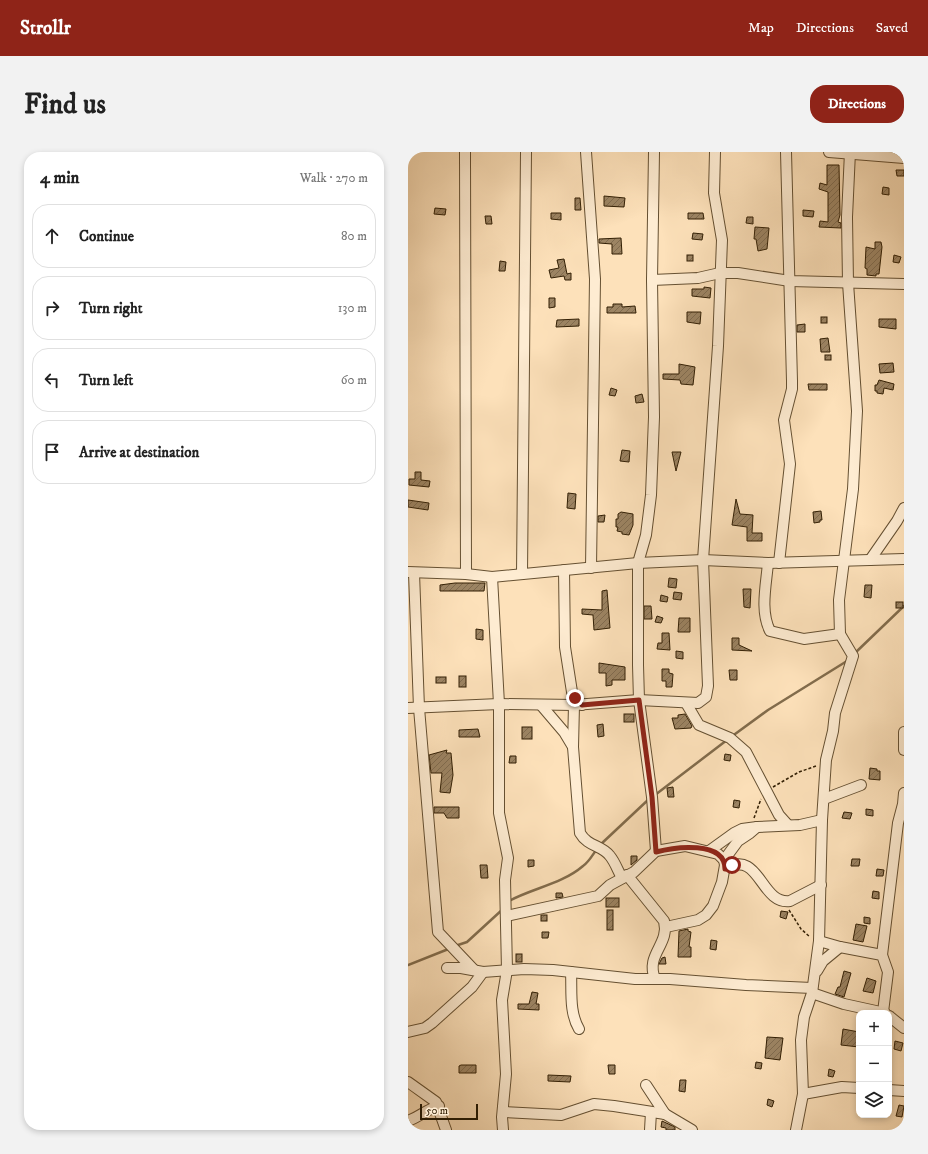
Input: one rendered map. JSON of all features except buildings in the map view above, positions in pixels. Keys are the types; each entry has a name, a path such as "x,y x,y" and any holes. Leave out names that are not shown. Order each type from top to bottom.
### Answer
{"street":[{"path":"465,152 466,574"},
{"path":"522,574 526,152"},
{"path":"586,152 595,279 591,568"},
{"path":"654,152 652,280 654,417 651,495 646,535 638,563 639,700 652,797 656,852"},
{"path":"408,708 498,704 578,705 639,700 686,703 701,702 706,697 708,686 703,560 718,346 722,240 714,193 715,152"},
{"path":"779,563 790,464 784,420 792,389 786,152"},
{"path":"829,152 850,152 904,158"},
{"path":"796,1130 803,1094 801,1040 804,1017 812,990 819,940 822,820 826,763 833,731 835,713 853,656 840,634 839,600 853,489 857,411 848,283 847,217 850,152"},
{"path":"652,280 698,278 720,273 754,274 790,281 904,284"},
{"path":"870,560 897,521 904,508"},
{"path":"479,971 438,932 419,708 411,572 466,574 492,577 638,563 703,560 779,563 904,559"},
{"path":"768,563 765,595 765,621 770,631 804,639 840,634"},
{"path":"564,570 565,647 572,692 578,705 574,747 580,833 584,840 610,856 625,877 664,921 666,927 664,937 652,962 651,970 655,979"},
{"path":"492,577 498,704 499,813 508,858 505,880 507,970 502,1000 506,1061 503,1130"},
{"path":"686,703 699,725 730,738 746,752 768,791 779,815 788,825"},
{"path":"541,705 564,732 574,747"},
{"path":"904,732 904,750"},
{"path":"824,798 861,785"},
{"path":"447,968 479,971 524,969 571,972 635,979 655,979 812,990 844,1004 894,1019 888,972 882,955 898,823 904,793"},
{"path":"709,851 734,833 754,827 800,825 822,820"},
{"path":"666,927 698,920 706,915 713,906 722,882 724,865 738,841 750,834 754,827"},
{"path":"506,916 598,896 610,885 634,872 656,852 685,846 718,854 724,865"},
{"path":"724,865 747,866 759,877 773,897 784,902 790,901 821,885"},
{"path":"819,940 840,947 882,955"},
{"path":"814,976 823,961 840,947"},
{"path":"408,1032 425,1028 432,1023 472,987 479,971"},
{"path":"571,972 572,1012 579,1029"},
{"path":"408,1082 439,1106 446,1130"},
{"path":"646,1085 665,1114"},
{"path":"803,1094 842,1087 856,1088"},
{"path":"892,1090 904,1092"},
{"path":"503,1112 561,1115 594,1104 665,1114 692,1130"},
{"path":"408,1121 420,1116 426,1110 439,1106"},
{"path":"650,1130 651,1112"}],"path":[{"path":"754,827 762,794 799,772 826,763"},
{"path":"784,902 801,929 808,936 819,940"}],"waterway":[{"path":"855,653 904,606"},
{"path":"731,737 768,710 847,661"},
{"path":"655,795 727,740"},
{"path":"600,845 649,799"},
{"path":"509,901 557,882 575,872 587,862 597,849"},
{"path":"455,946 467,942 503,909"},
{"path":"408,965 451,948"}],"route":[{"path":"575,698 582,705 639,700 652,797 656,852 673,847 685,846 718,854 724,860 725,869 732,865"}]}
